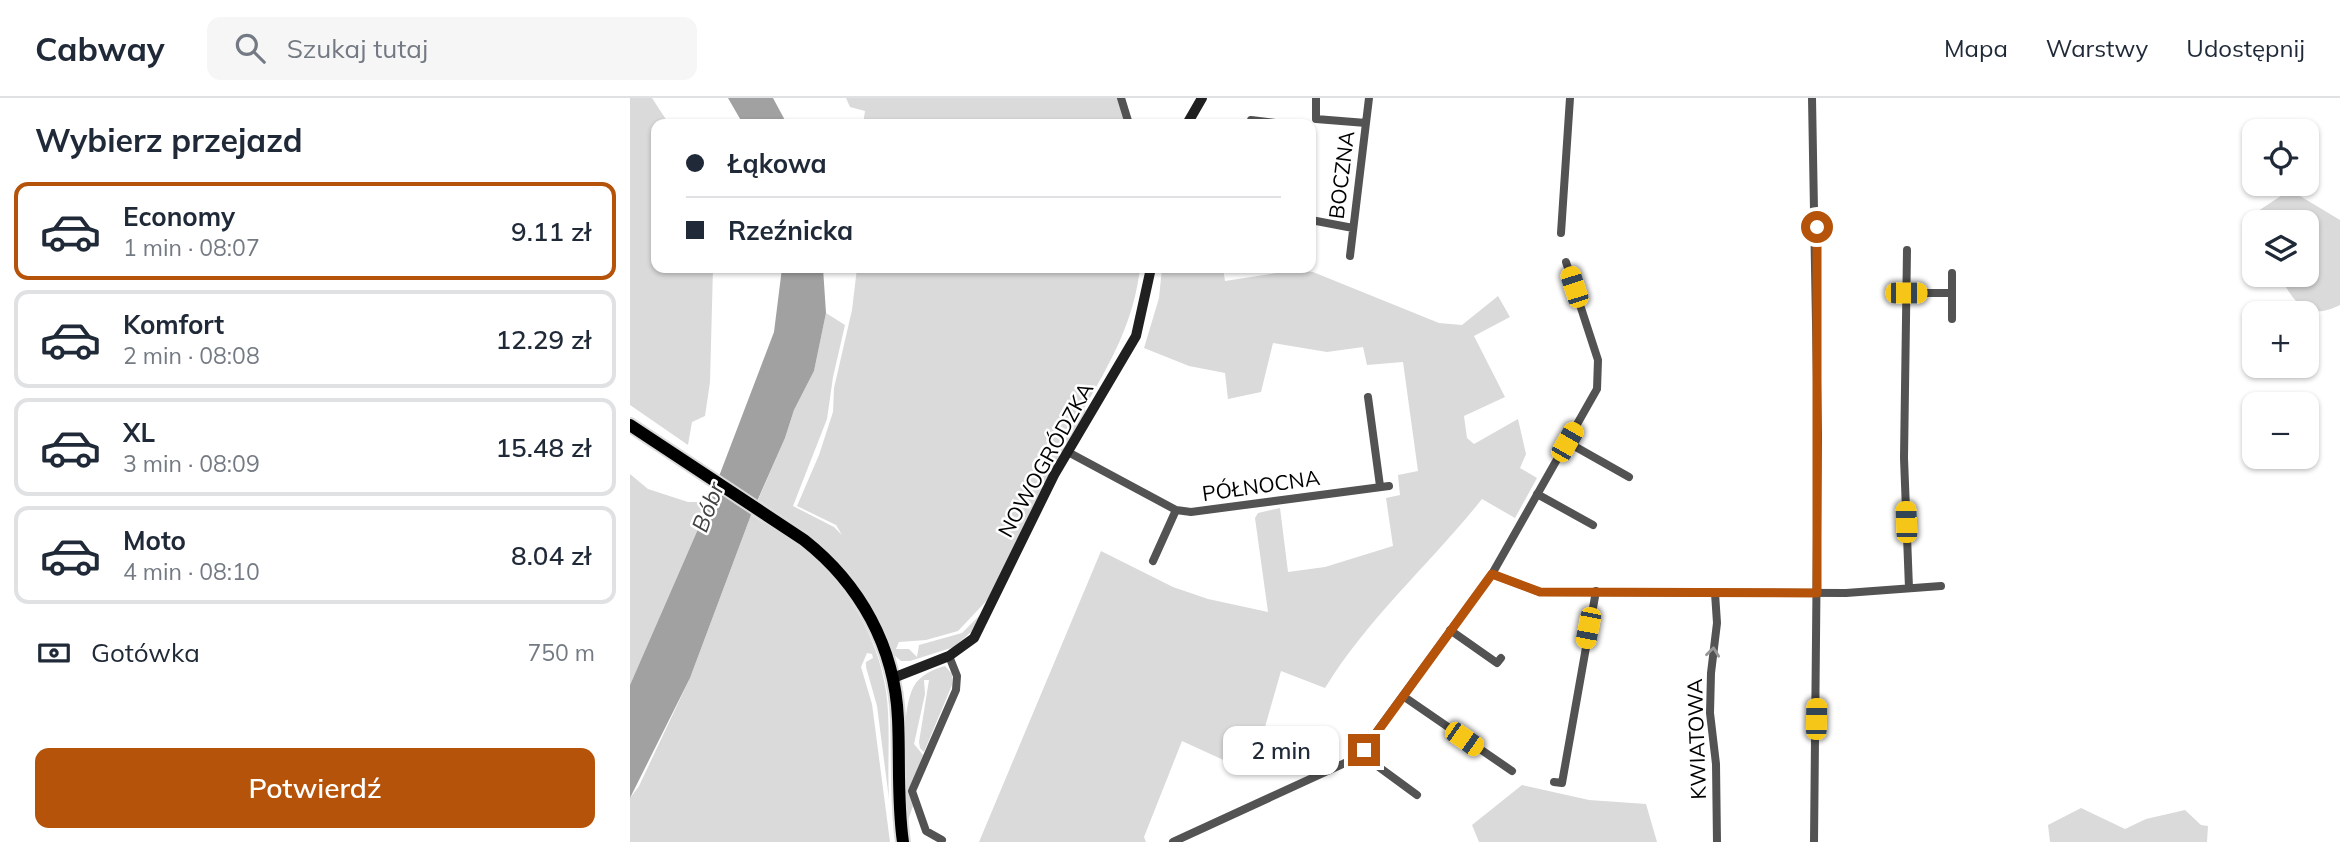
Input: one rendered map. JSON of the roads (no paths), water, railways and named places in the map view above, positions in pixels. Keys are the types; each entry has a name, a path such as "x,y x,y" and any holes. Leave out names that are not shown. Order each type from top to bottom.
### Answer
{"main road":[{"path":"1190,119 1202,98"},
{"name":"NOWOGRÓDZKA","path":"893,678 948,656 974,639 1068,452 1136,336 1150,273"},
{"path":"630,425 804,540 832,565 864,606 881,637 893,678 898,716 898,799 903,842"}],"street":[{"path":"1121,98 1127,119"},
{"path":"1314,119 1316,98"},
{"name":"BOCZNA","path":"1350,256 1369,98"},
{"path":"1561,233 1570,98"},
{"path":"1812,98 1817,227 1814,842"},
{"path":"1316,122 1366,123"},
{"path":"1316,221 1353,228"},
{"path":"1907,250 1904,458 1909,588"},
{"path":"1173,842 1358,757 1492,574 1594,396 1600,371 1566,262"},
{"path":"1952,273 1952,319"},
{"path":"1906,293 1952,293"},
{"name":"PÓŁNOCNA","path":"1068,452 1175,510 1203,513 1385,486 1368,397"},
{"path":"1567,442 1629,477"},
{"path":"1537,494 1593,524"},
{"path":"1153,561 1175,510"},
{"path":"1492,574 1540,592 1817,593 1941,586"},
{"path":"1554,782 1562,783 1596,591"},
{"name":"KWIATOWA","path":"1715,593 1717,623 1711,673 1710,713 1716,764 1717,842"},
{"path":"1450,631 1497,663 1501,658"},
{"path":"942,840 926,831 912,791 956,690 957,676 948,656"},
{"path":"1403,696 1511,771"},
{"path":"1364,750 1372,762 1417,795"}],"water":[{"path":"728,98 773,98 784,119 740,119"},
{"name":"Bóbr","path":"781,273 823,273 826,313 814,371 794,410 785,438 751,515 690,678 630,798 630,685 705,513 774,332"}]}
